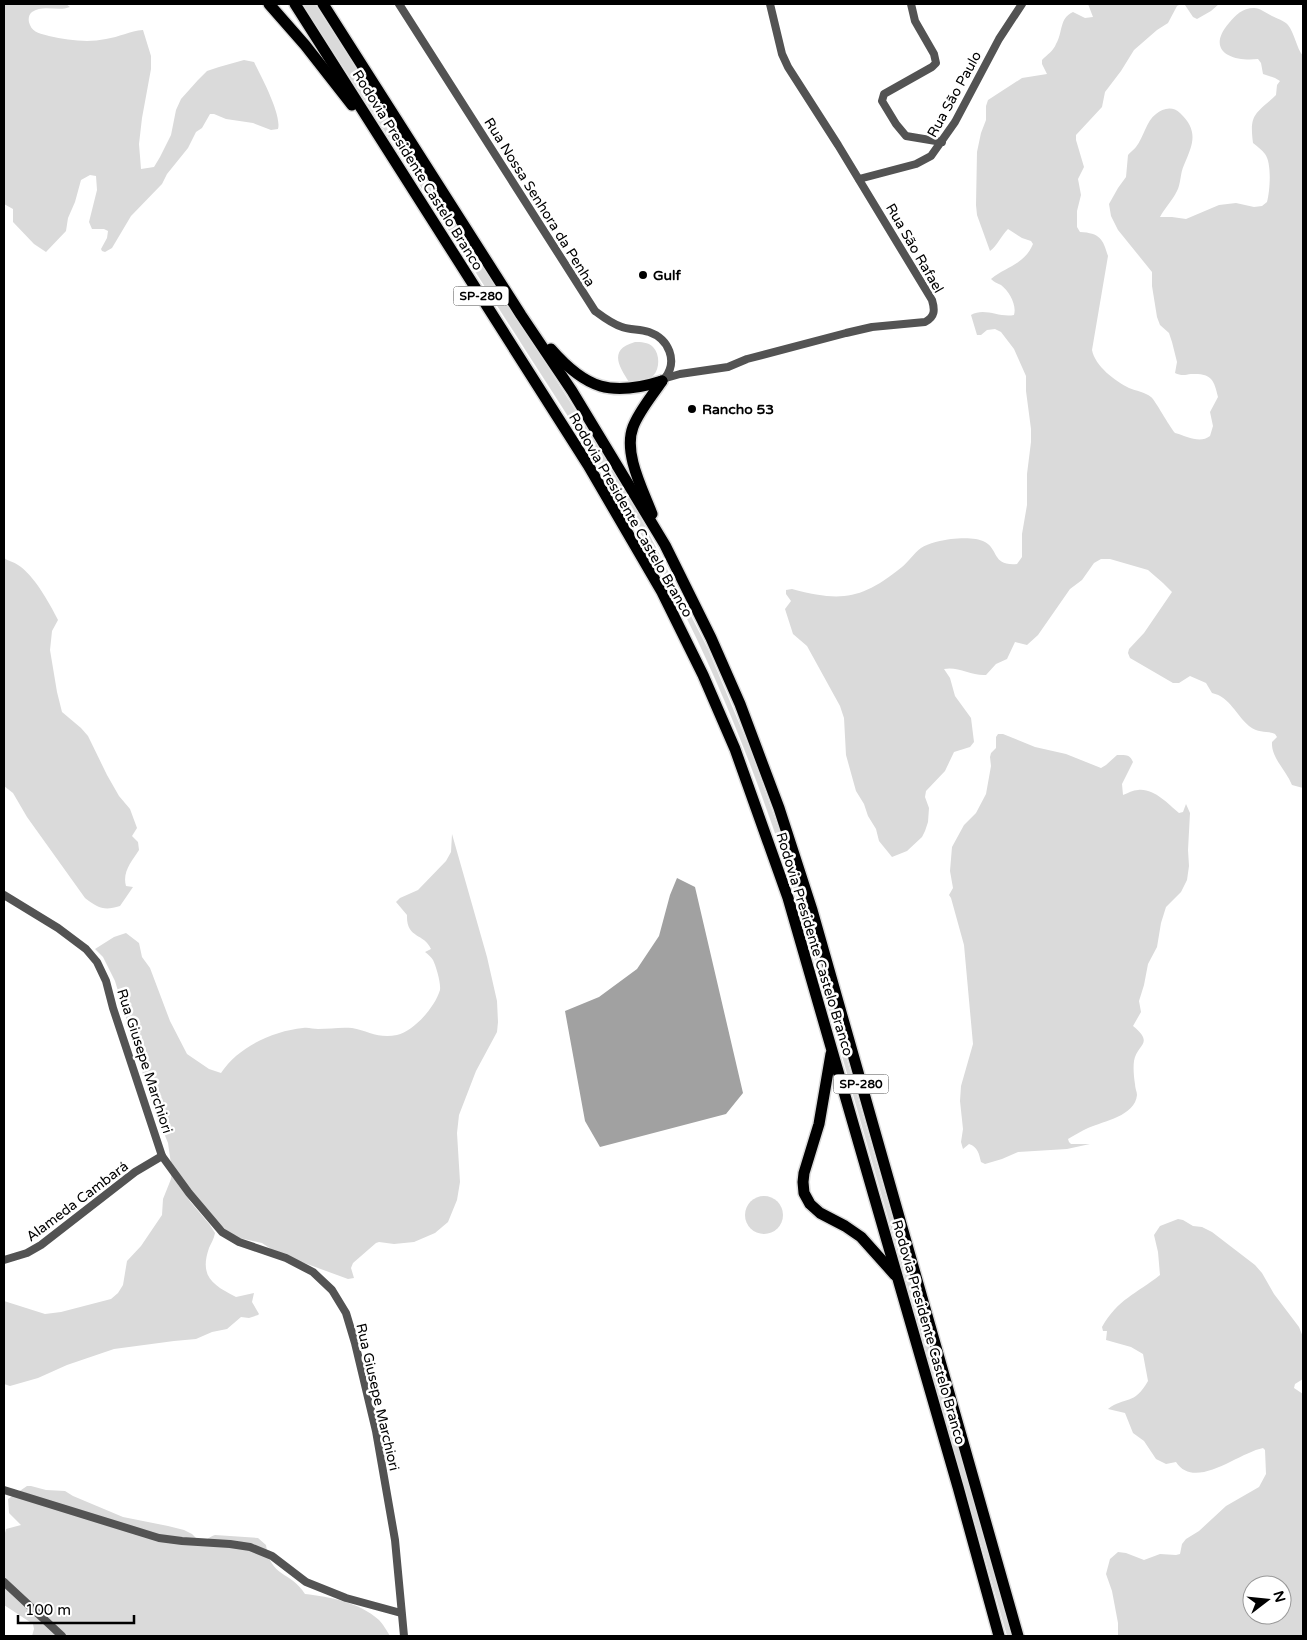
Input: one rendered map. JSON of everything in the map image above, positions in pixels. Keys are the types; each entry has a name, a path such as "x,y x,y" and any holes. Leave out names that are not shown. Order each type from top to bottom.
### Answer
{"highway":[{"path":"269,4 305,45 392,156"},
{"name":"Rodovia Presidente Castelo Branco","path":"295,4 588,464 662,592 695,659 735,749 788,898 958,1487 999,1636"},
{"name":"Rodovia Presidente Castelo Branco","path":"323,4 521,315 572,391 665,546 711,638 740,704 779,808 812,910 1018,1636"},
{"path":"521,315 566,366 594,384 609,389 621,389 644,386 664,379"},
{"path":"664,379 637,418 632,429 631,439 634,468 665,546"},
{"path":"831,1050 818,1124 804,1173 804,1193 810,1204 820,1213 861,1237 873,1248 898,1278"}],"street":[{"name":"Rua Nossa Senhora da Penha","path":"399,4 595,311 623,328 650,333 660,339 672,357 673,363 664,379"},
{"name":"Rua São Rafael","path":"664,379 680,374 728,367 748,359 846,333 872,328 919,324 931,319 934,308 932,300 859,179 788,67 782,54 770,4"},
{"path":"911,4 915,22 934,54 936,62 932,67 884,94 882,101 906,136 942,142"},
{"name":"Rua São Paulo","path":"859,179 921,162 932,156 955,122 999,39 1022,4"},
{"name":"Rua Giusepe Marchiori","path":"4,894 58,928 86,949 97,962 106,981 113,1008 162,1156 189,1194 222,1232 239,1242 286,1258 313,1272 332,1290 346,1313 376,1431 395,1540 404,1636"},
{"name":"Alameda Cambará","path":"4,1260 27,1253 42,1245 135,1172 162,1156"},
{"path":"4,1490 159,1538 250,1547 272,1556 306,1582 324,1590 401,1614"},
{"path":"4,1582 62,1636"}],"shaded area":[{"path":"4,4 66,4 70,7 36,10 29,16 29,23 33,30 56,37 92,41 143,30 151,56 151,69 139,144 141,169 154,167 160,157 171,135 176,110 181,99 207,71 219,67 244,60 254,62 274,105 278,129 271,130 253,123 226,119 210,114 202,128 196,132 188,148 167,174 162,184 131,216 112,248 105,252 101,249 107,238 108,231 92,229 89,222 97,190 96,176 90,175 81,180 68,218 66,231 46,252 34,244 13,222 13,209 4,204"},
{"path":"302,4 315,4 626,489 708,649 750,749 789,857 1012,1636 1007,1636 801,912 760,792 713,674 659,565 622,503"},
{"path":"1088,4 1181,4 1177,6 1168,23 1134,50 1105,92 1102,107 1076,135 1084,167 1078,179 1081,195 1077,211 1077,227 1080,232 1092,234 1100,238 1108,256 1092,350 1097,362 1118,381 1151,397 1175,433 1193,439 1202,439 1210,436 1213,426 1210,412 1218,397 1215,386 1207,376 1175,373 1177,362 1172,342 1169,333 1160,325 1157,317 1152,286 1152,272 1118,230 1111,216 1109,204 1126,177 1128,155 1139,143 1150,121 1159,112 1171,109 1180,113 1190,126 1192,144 1178,188 1160,217 1186,219 1219,205 1236,203 1254,207 1262,206 1267,202 1270,170 1265,154 1253,143 1252,126 1253,120 1259,111 1276,95 1277,85 1280,81 1263,74 1261,63 1258,59 1239,59 1225,53 1220,41 1222,33 1237,15 1246,9 1256,8 1287,24 1303,56 1303,788 1292,785 1276,759 1272,748 1272,742 1277,737 1275,734 1256,730 1249,726 1224,698 1212,693 1206,683 1190,676 1179,683 1173,683 1130,658 1129,649 1144,633 1172,592 1148,570 1110,559 1101,559 1094,563 1082,580 1070,589 1038,635 1027,645 1015,642 1007,659 996,664 986,675 949,668 944,669 950,678 955,696 971,718 974,742 970,747 954,752 945,771 926,791 925,797 929,808 928,822 922,837 907,851 892,857 879,841 876,829 856,791 846,755 844,718 840,706 807,646 793,634 785,609 791,601 786,594 786,590 792,589 824,596 850,595 862,592 888,578 924,546 951,539 968,538 981,540 989,545 1003,563 1017,564 1022,557 1022,534 1027,505 1027,474 1031,442 1026,376 1014,349 1001,332 995,329 987,330 981,335 977,335 971,315 987,312 1008,316 1014,315 1015,311 1009,294 1001,285 991,279 1020,261 1033,244 1031,241 1022,238 1008,229 990,251 977,215 977,152 986,120 988,100 1022,78 1047,74 1042,60 1055,46 1065,18 1073,12 1085,18 1093,17"},
{"path":"1181,4 1219,4 1197,19 1193,17 1185,5"},
{"path":"635,342 647,343 653,347 658,357 658,366 651,378 631,385 623,373 618,355 626,345"},
{"path":"4,558 18,565 30,576 46,598 58,620 52,631 50,650 62,712 88,736 119,796 130,809 137,828 132,836 138,842 139,850 128,867 125,876 126,886 133,887 120,906 101,908 85,898 27,817 13,793 4,786"},
{"path":"998,734 1003,734 1035,747 1066,754 1101,768 1117,755 1129,756 1133,762 1122,784 1123,795 1136,790 1150,791 1179,813 1183,812 1186,804 1190,813 1189,866 1187,880 1181,892 1166,907 1157,947 1148,964 1139,1001 1141,1012 1133,1026 1143,1037 1144,1041 1134,1061 1137,1095 1131,1108 1118,1117 1088,1128 1068,1139 1071,1144 1090,1144 1067,1149 1018,1152 985,1164 981,1162 978,1151 974,1147 969,1144 963,1149 961,1142 963,1129 960,1101 961,1086 973,1044 964,945 949,895 953,888 950,871 952,847 964,825 976,813 986,794 991,766 990,757 996,748 996,737"},
{"path":"452,834 487,957 497,1001 498,1022 497,1032 476,1071 459,1115 457,1133 460,1182 457,1200 448,1222 435,1233 414,1242 376,1243 353,1263 351,1268 354,1278 348,1279 277,1253 262,1243 235,1237 188,1199 215,1233 206,1258 207,1273 210,1279 236,1297 254,1293 252,1302 259,1314 249,1318 241,1317 227,1329 212,1332 196,1339 114,1349 67,1365 38,1378 10,1386 4,1384 4,1301 45,1314 61,1312 111,1299 123,1285 127,1261 141,1246 162,1215 163,1199 171,1179 172,1171 168,1143 151,1101 115,981 103,957 95,949 114,937 126,933 139,943 142,957 150,968 170,1021 187,1054 209,1069 221,1073 237,1055 247,1048 268,1037 292,1030 305,1028 352,1028 379,1035 391,1036 404,1033 429,1011 434,1004 440,987 434,963 425,952 431,949 424,940 409,928 407,915 396,902 400,898 418,890 446,861 451,852"},
{"path":"677,878 695,887 743,1093 726,1114 600,1147 585,1121 565,1011 599,997 637,969 659,936 670,895"},
{"path":"764,1196 777,1202 783,1215 777,1228 764,1234 751,1228 745,1215 751,1202"},
{"path":"1178,1219 1212,1232 1255,1265 1262,1273 1274,1294 1299,1327 1303,1337 1303,1379 1295,1384 1294,1388 1303,1394 1303,1636 1118,1636 1118,1623 1112,1591 1106,1574 1110,1559 1118,1552 1144,1560 1160,1554 1180,1554 1182,1544 1186,1539 1199,1531 1226,1506 1259,1487 1266,1474 1265,1450 1263,1448 1205,1472 1194,1473 1184,1470 1176,1462 1166,1464 1156,1459 1144,1441 1133,1433 1125,1413 1108,1409 1134,1397 1143,1389 1148,1381 1143,1354 1131,1347 1106,1340 1107,1331 1103,1331 1102,1327 1121,1303 1160,1275 1154,1235 1160,1226"},
{"path":"27,1486 65,1491 123,1517 184,1530 192,1534 200,1542 215,1535 258,1538 266,1545 268,1556 276,1569 294,1581 305,1594 334,1599 363,1609 379,1620 390,1636 32,1636 33,1624 4,1605 4,1537 6,1529 21,1525 9,1513 8,1499"}],"place":[{"name":"Gulf","path":"643,275"},
{"name":"Rancho 53","path":"692,409"}]}
